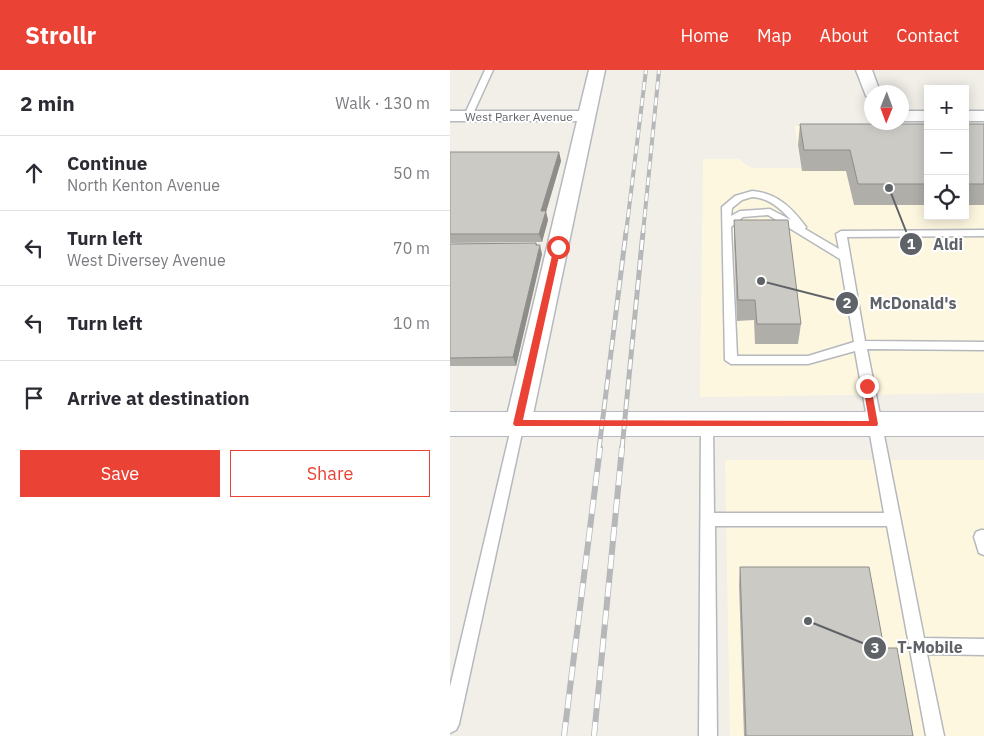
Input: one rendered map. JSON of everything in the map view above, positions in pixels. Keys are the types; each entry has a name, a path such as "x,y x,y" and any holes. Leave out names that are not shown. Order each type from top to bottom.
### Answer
{"main road":[{"path":"450,424 984,424"}],"street":[{"path":"518,424 553,247 597,70"},
{"path":"864,70 869,85"},
{"name":"West Parker Avenue","path":"450,116 587,116"},
{"path":"909,116 924,116"}],"lane":[{"path":"468,116 489,70"},
{"path":"805,233 787,208 763,195 742,196 727,207 731,360 808,360 860,345 984,346"},
{"path":"726,226 740,214 770,212 846,258"},
{"path":"935,736 874,424 841,234 984,233"},
{"path":"450,724 455,684 518,424"},
{"path":"707,424 708,736"},
{"path":"707,520 893,519"},
{"path":"984,537 981,537 984,548"},
{"path":"917,646 984,647"}],"shaded area":[{"path":"969,125 984,125 984,393 700,397 703,159 739,159 751,168 801,168 795,126 864,126 864,130 909,130 909,126 924,126 924,220 969,220"},
{"path":"725,460 984,460 984,736 730,736"}],"building":[{"path":"800,124 864,124 864,130 909,130 909,124 924,124 924,184 858,184 850,150 804,150"},
{"path":"969,124 984,124 984,184 969,184"},
{"path":"450,152 559,152 541,211 546,211 539,234 450,234"},
{"path":"734,220 788,220 801,324 757,324 755,300 738,300"},
{"path":"536,243 536,245 540,245 513,357 450,358 450,244"},
{"path":"740,567 869,567 884,648 897,648 913,736 746,736"}],"railway":[{"path":"626,233 646,70"},
{"path":"643,233 659,70"},
{"path":"599,449 626,232"},
{"path":"622,449 643,232"},
{"path":"564,736 600,448"},
{"path":"594,736 622,448"}],"place":[{"name":"Aldi","path":"889,188"},
{"name":"McDonald's","path":"761,281"},
{"name":"T-Mobile","path":"808,621"}],"route":[{"path":"558,247 518,424 874,424 867,386"}]}
